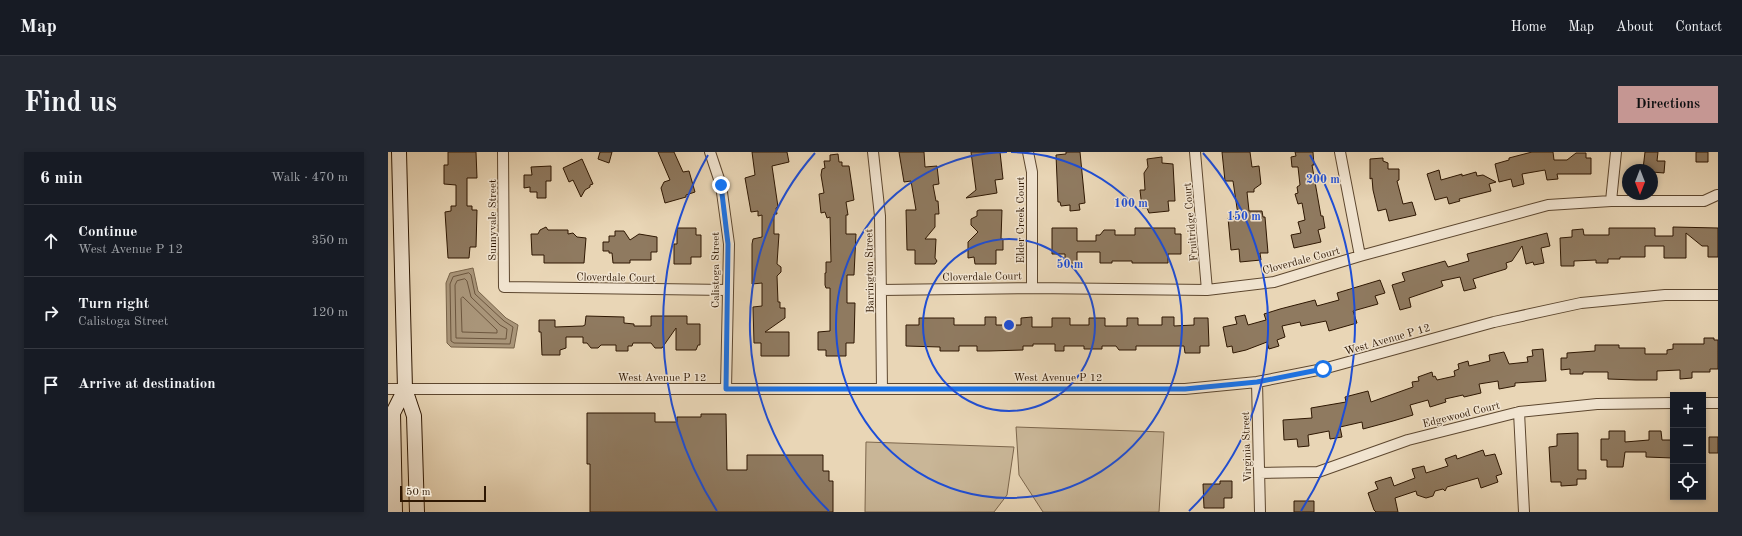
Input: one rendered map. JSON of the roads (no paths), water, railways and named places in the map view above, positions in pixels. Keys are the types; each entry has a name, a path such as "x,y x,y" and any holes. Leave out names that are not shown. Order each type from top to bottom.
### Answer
{"main road":[{"path":"399,152 404,389 414,416 417,512"},
{"path":"395,512 393,413 404,389"}],"street":[{"name":"Sunnyvale Street","path":"503,152 504,287"},
{"name":"Calistoga Street","path":"710,152 721,185 728,236 726,389"},
{"name":"Barrington Street","path":"873,152 880,216 882,389"},
{"name":"Elder Creek Court","path":"1028,152 1032,172 1032,288"},
{"name":"Fruitridge Court","path":"1195,152 1207,290"},
{"path":"1340,152 1360,256"},
{"path":"1611,201 1616,152"},
{"name":"Cloverdale Court","path":"881,290 1032,288 1207,290 1274,282 1360,256 1548,205 1611,201 1704,201 1717,195"},
{"name":"Cloverdale Court","path":"504,287 727,290"},
{"name":"West Avenue P 12","path":"388,389 1185,389 1257,382 1323,369 1494,322 1581,303 1665,295 1718,295"},
{"name":"Virginia Street","path":"1257,382 1260,512"},
{"name":"Edgewood Court","path":"1259,473 1318,472 1408,440 1519,412 1597,404 1670,403"},
{"path":"1706,403 1718,404"},
{"path":"1519,412 1524,512"}],"water":[{"path":"473,268 478,291 506,318 518,325 514,348 451,347 447,343 446,283 450,273"}]}
